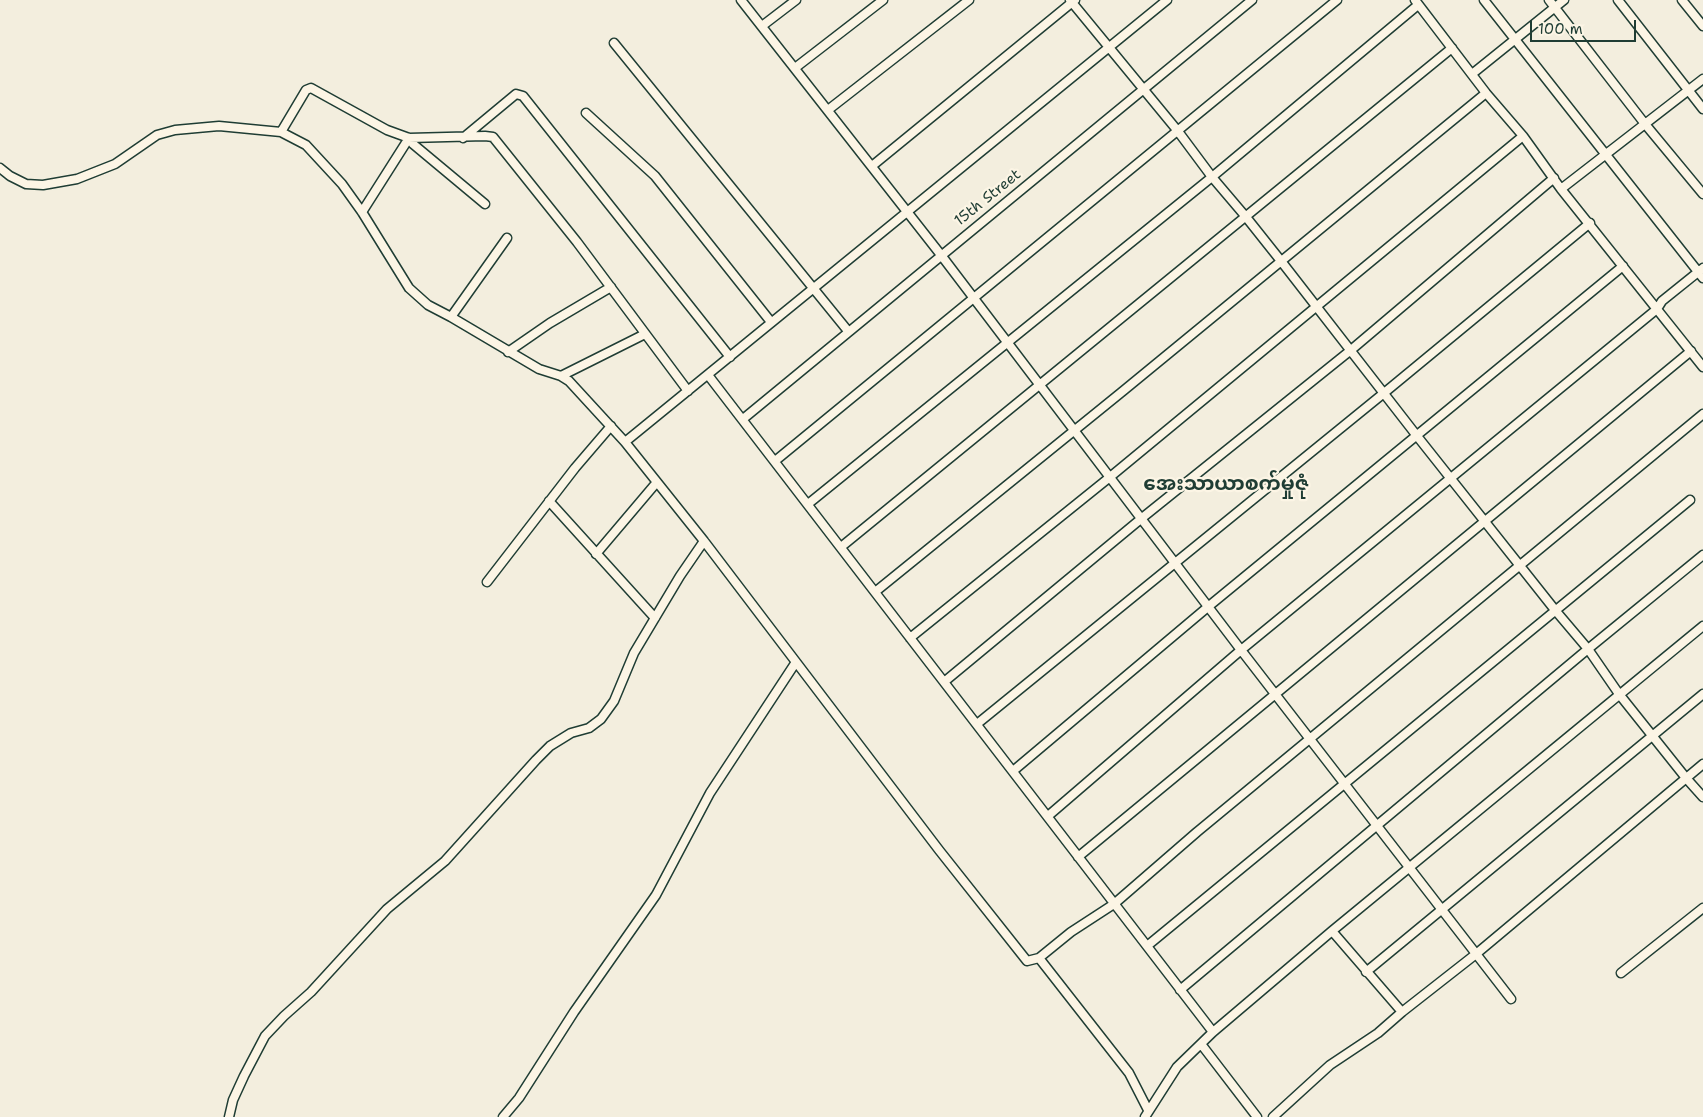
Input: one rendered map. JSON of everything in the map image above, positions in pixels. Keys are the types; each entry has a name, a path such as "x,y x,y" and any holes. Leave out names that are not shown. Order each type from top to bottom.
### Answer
{"street":[{"path":"741,0 941,255 1241,650 1311,738 1511,999"},
{"path":"762,26 796,0"},
{"path":"795,68 883,0"},
{"path":"828,110 969,0"},
{"path":"625,442 1167,0"},
{"name":"15th Street","path":"742,419 1252,0"},
{"path":"775,461 1337,0"},
{"path":"1048,816 1241,650 1657,309 1662,301 1701,273 1605,155 1484,0"},
{"path":"1549,0 1645,124 1703,194"},
{"path":"1472,74 1564,0"},
{"path":"1618,0 1703,109"},
{"path":"1682,0 1703,26"},
{"path":"872,166 1072,1 1177,130 1212,177 1282,261 1417,436 1588,649 1619,694 1703,797"},
{"path":"808,504 1212,177 1416,2 1486,93 1523,136 1561,189 1703,366"},
{"path":"614,43 848,331"},
{"path":"841,547 1452,48"},
{"path":"1561,189 1703,79"},
{"path":"282,132 306,90 311,88 386,130 409,138 485,136 493,138 577,242 688,391"},
{"path":"875,592 1486,93"},
{"path":"463,138 516,94 523,96 730,357"},
{"path":"586,113 655,176 771,322"},
{"path":"0,168 10,176 26,184 43,185 77,179 115,164 157,134 175,130 219,126 282,132 306,144 342,184 362,212 409,288 428,306 451,317 539,369 561,376 575,387 611,426 704,541 939,850 1027,961 1039,958 1071,932 1114,904 1197,832 1519,564 1703,414"},
{"path":"910,638 1110,477 1523,136"},
{"path":"409,138 485,204"},
{"path":"362,212 409,138"},
{"path":"944,682 1142,518 1351,350 1554,178"},
{"path":"977,724 1590,223"},
{"path":"451,317 507,238"},
{"path":"1012,771 1209,606 1623,266"},
{"path":"508,352 550,323 611,287"},
{"path":"561,376 645,334"},
{"path":"1078,857 1691,351"},
{"path":"708,375 1213,1032"},
{"path":"487,582 549,501 611,426"},
{"path":"596,554 657,482"},
{"path":"1147,946 1690,500"},
{"path":"549,501 655,618"},
{"path":"230,1117 233,1100 265,1036 311,992 387,909 445,861 550,746 570,733 589,728 601,719 614,701 634,653 680,576 704,541"},
{"path":"1180,990 1588,649 1703,556"},
{"path":"1147,1113 1177,1067 1213,1032 1332,931 1703,626"},
{"path":"503,1117 519,1098 574,1012 656,895 710,793 796,662"},
{"path":"1366,972 1703,694"},
{"path":"1273,1117 1330,1065 1378,1033 1476,954 1703,764"},
{"path":"1621,973 1703,908"},
{"path":"1332,931 1402,1012"},
{"path":"1039,958 1129,1073 1147,1113"},
{"path":"1201,1044 1257,1117"}],"district":[{"name":"အေးသာယာစက်မှုဇုံ","path":"1226,485"}]}
